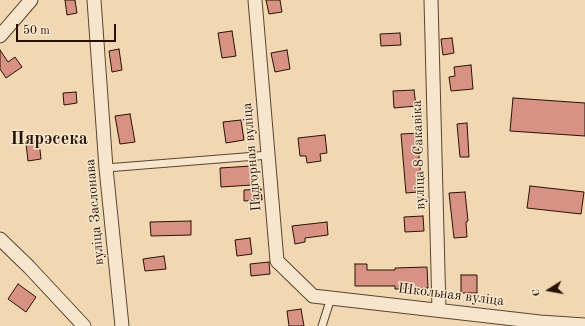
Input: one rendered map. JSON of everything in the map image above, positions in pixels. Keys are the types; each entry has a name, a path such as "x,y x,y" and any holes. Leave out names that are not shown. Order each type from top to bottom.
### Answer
{"street":[{"path":"0,36 31,0"},
{"name":"вуліца Заслонава","path":"94,0 106,168 122,326"},
{"name":"Падгорная вуліца","path":"255,0 277,261 313,296"},
{"name":"вуліца 8 Сакавіка","path":"431,0 439,310"},
{"path":"0,238 30,267 84,326"},
{"name":"Школьная вуліца","path":"313,296 540,322 585,325"}],"lane":[{"path":"106,168 269,154"},
{"path":"322,326 330,298"}],"building":[{"path":"65,0 75,0 77,13 67,15"},
{"path":"266,0 280,0 282,12 269,14"},
{"path":"232,31 236,56 222,58 218,33"},
{"path":"400,33 401,45 381,46 380,34"},
{"path":"452,38 454,53 443,55 441,39"},
{"path":"119,49 122,70 112,72 109,51"},
{"path":"0,50 8,62 15,57 22,67 6,78 0,69"},
{"path":"287,50 290,69 275,72 271,53"},
{"path":"471,65 473,89 451,91 449,77 455,76 454,67"},
{"path":"414,90 416,106 394,108 393,91"},
{"path":"76,92 77,103 64,105 63,93"},
{"path":"513,98 585,103 585,136 510,131"},
{"path":"130,114 135,142 120,144 115,116"},
{"path":"241,120 244,140 226,143 223,122"},
{"path":"467,123 469,157 460,157 457,124"},
{"path":"422,133 423,145 418,145 421,178 416,179 418,192 406,193 401,134"},
{"path":"325,135 327,153 320,154 321,161 307,163 306,156 300,156 298,138"},
{"path":"39,141 41,159 28,161 26,143"},
{"path":"251,166 252,185 221,187 220,168"},
{"path":"530,186 584,192 581,214 527,208"},
{"path":"261,189 262,200 244,201 244,190"},
{"path":"465,192 468,221 466,222 467,237 454,238 449,193"},
{"path":"423,216 424,231 405,232 404,217"},
{"path":"191,221 191,235 151,236 150,222"},
{"path":"327,222 328,235 305,238 305,242 295,244 292,226"},
{"path":"250,238 252,254 237,256 235,240"},
{"path":"164,256 166,269 145,271 143,259"},
{"path":"269,262 270,274 251,276 250,264"},
{"path":"355,264 367,264 367,270 395,270 395,268 427,267 428,288 395,289 395,286 355,286"},
{"path":"461,275 477,275 477,293 461,293"},
{"path":"18,284 36,297 26,312 8,299"},
{"path":"301,309 304,326 289,326 287,311"}],"district":[{"name":"Пярэсека","path":"49,139"}]}
